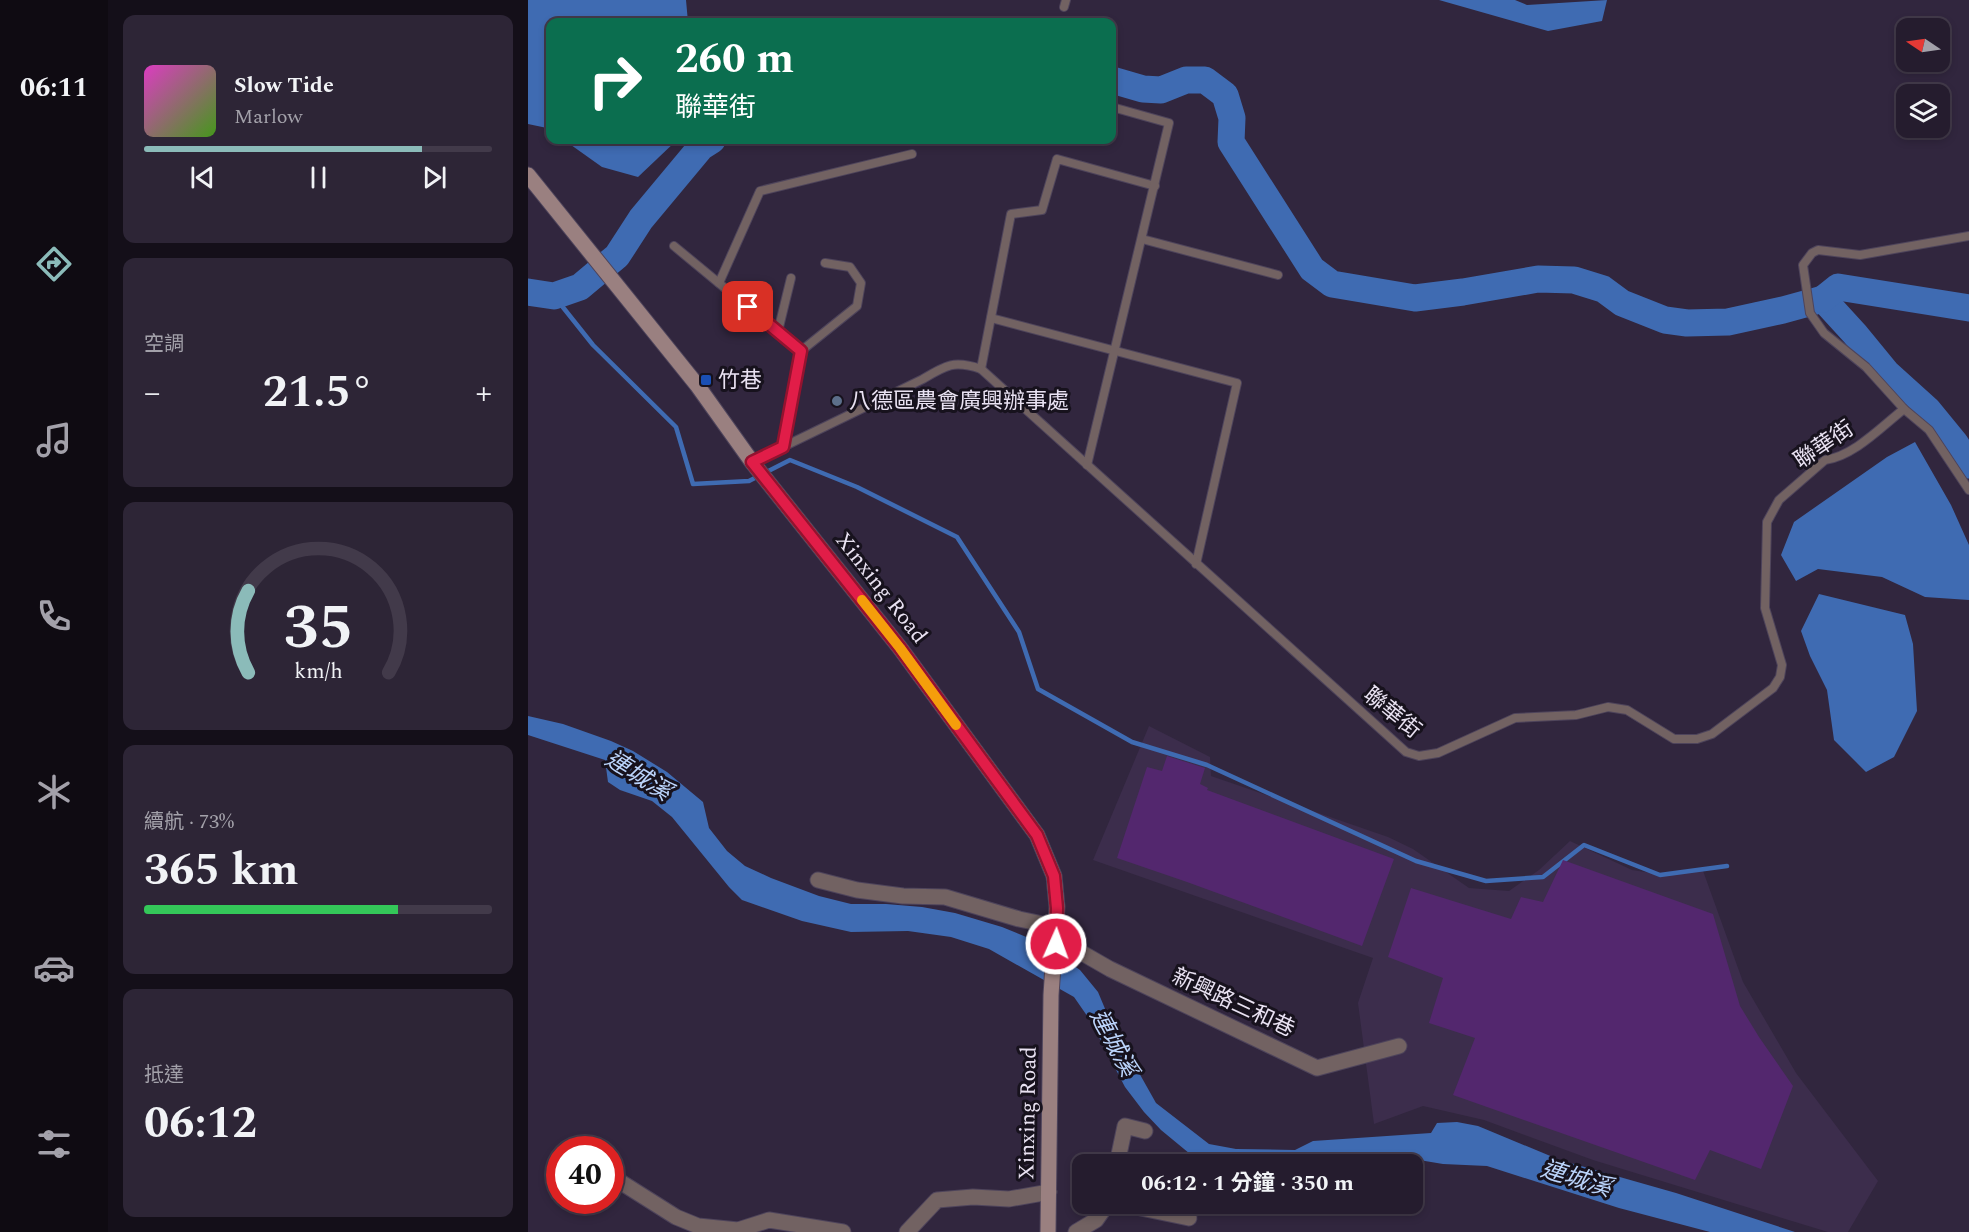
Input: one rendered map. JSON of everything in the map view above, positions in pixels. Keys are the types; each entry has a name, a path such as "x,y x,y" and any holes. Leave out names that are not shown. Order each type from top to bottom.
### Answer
{"street":[{"name":"Xinxing Road","path":"528,175 697,385 754,465 900,648 1037,835 1054,876 1057,908 1051,995 1048,1232"},
{"name":"新興路三和巷","path":"818,880 857,890 903,896 945,897 1019,919 1056,936 1110,969 1317,1068 1399,1046"},
{"path":"1119,1154 1125,1126 1145,1131"},
{"path":"624,1184 676,1217 698,1226 738,1230 769,1220 843,1232"},
{"path":"907,1232 937,1200 973,1197 1009,1198 1049,1192"},
{"path":"1078,1232 1096,1220 1100,1214"},
{"path":"1170,1214 1189,1218"}],"lane":[{"path":"1087,465 1169,123 1116,108"},
{"path":"719,283 760,191 912,154"},
{"path":"754,465 783,447 945,366 967,364 981,369 1011,214 1042,210 1057,159 1155,186"},
{"path":"1969,236 1860,255 1818,250 1812,253 1803,265 1810,313 1824,333 1866,367 1904,409 1929,430 1969,490"},
{"path":"1142,239 1278,275"},
{"path":"674,246 801,351"},
{"path":"783,447 801,351 857,306 861,283 850,267 825,263"},
{"path":"778,332 791,278"},
{"path":"991,318 1237,383 1196,564"},
{"name":"聯華街","path":"981,369 1406,752 1419,756 1438,753 1515,718 1576,715 1608,707 1627,710 1674,739 1697,739 1712,734 1773,688 1780,677 1782,665 1765,608 1767,522 1779,500 1825,460 1851,451 1904,409"}],"shaded area":[{"path":"1149,726 1210,757 1211,776 1388,837 1413,849 1469,888 1509,891 1539,870 1570,841 1632,870 1665,875 1702,868 1743,982 1796,1073 1878,1181 1848,1232 1828,1232 1593,1160 1484,1120 1423,1106 1374,1124 1358,1003 1373,958 1093,860"}],"water":[{"path":"528,0 686,0 688,18 546,18 546,128 528,124"},
{"path":"1439,0 1515,0 1527,5 1607,0 1602,21 1548,31"},
{"path":"570,144 673,144 638,177 602,167"},
{"path":"1915,442 1951,505 1969,545 1969,600 1925,597 1882,577 1818,569 1796,581 1781,555 1794,522 1887,457"},
{"path":"1819,594 1905,615 1913,644 1917,711 1894,757 1866,772 1834,740 1827,690 1810,656 1801,631"},
{"name":"連城溪","path":"528,716 563,724 633,751 667,772 703,802 709,828 727,851 745,866 771,878 819,896 851,904 922,907 955,913 1002,927 1041,943 1080,970 1098,992 1111,1023 1156,1103 1209,1144 1236,1149 1295,1150 1313,1141 1431,1133 1437,1123 1457,1122 1478,1126 1560,1160 1676,1193 1795,1232 1710,1232 1619,1208 1487,1166 1423,1161 1423,1154 1190,1154 1161,1130 1125,1087 1090,1020 1074,997 989,949 951,937 908,931 851,932 802,921 742,900 672,817 652,801 620,790 608,782 605,760 528,735"}],"building":[{"path":"1167,756 1205,768 1200,784 1208,788 1207,790 1394,859 1362,946 1117,858 1147,767 1162,771"},
{"path":"1563,860 1713,914 1740,1006 1793,1086 1761,1169 1710,1150 1695,1180 1453,1095 1475,1038 1429,1023 1443,978 1388,957 1411,888 1511,919 1521,897 1543,902"}],"waterway":[{"path":"1116,81 1143,89 1161,90 1186,80 1205,80 1225,95 1232,118 1231,142 1312,269 1332,284 1415,298 1538,279 1574,280 1603,289 1622,303 1665,320 1687,323 1728,322 1823,299 1887,373 1928,410 1955,443 1969,465"},
{"path":"528,292 554,296 580,287 617,256 641,219 706,144"},
{"path":"1823,299 1838,287 1969,308"},
{"path":"554,296 593,345 676,427 693,484 749,481 790,460 857,487 957,537 1019,632 1038,689 1132,742 1207,765 1416,861 1486,881 1543,877 1584,845 1660,875 1727,866"}],"slow traffic":[{"path":"862,600 956,725"}],"place":[{"name":"竹巷","path":"706,380"},
{"name":"八德區農會廣興辦事處","path":"837,401"}],"route":[{"path":"748,307 801,351 783,447 752,462 900,648 1037,835 1054,876 1057,908 1056,944"}]}
